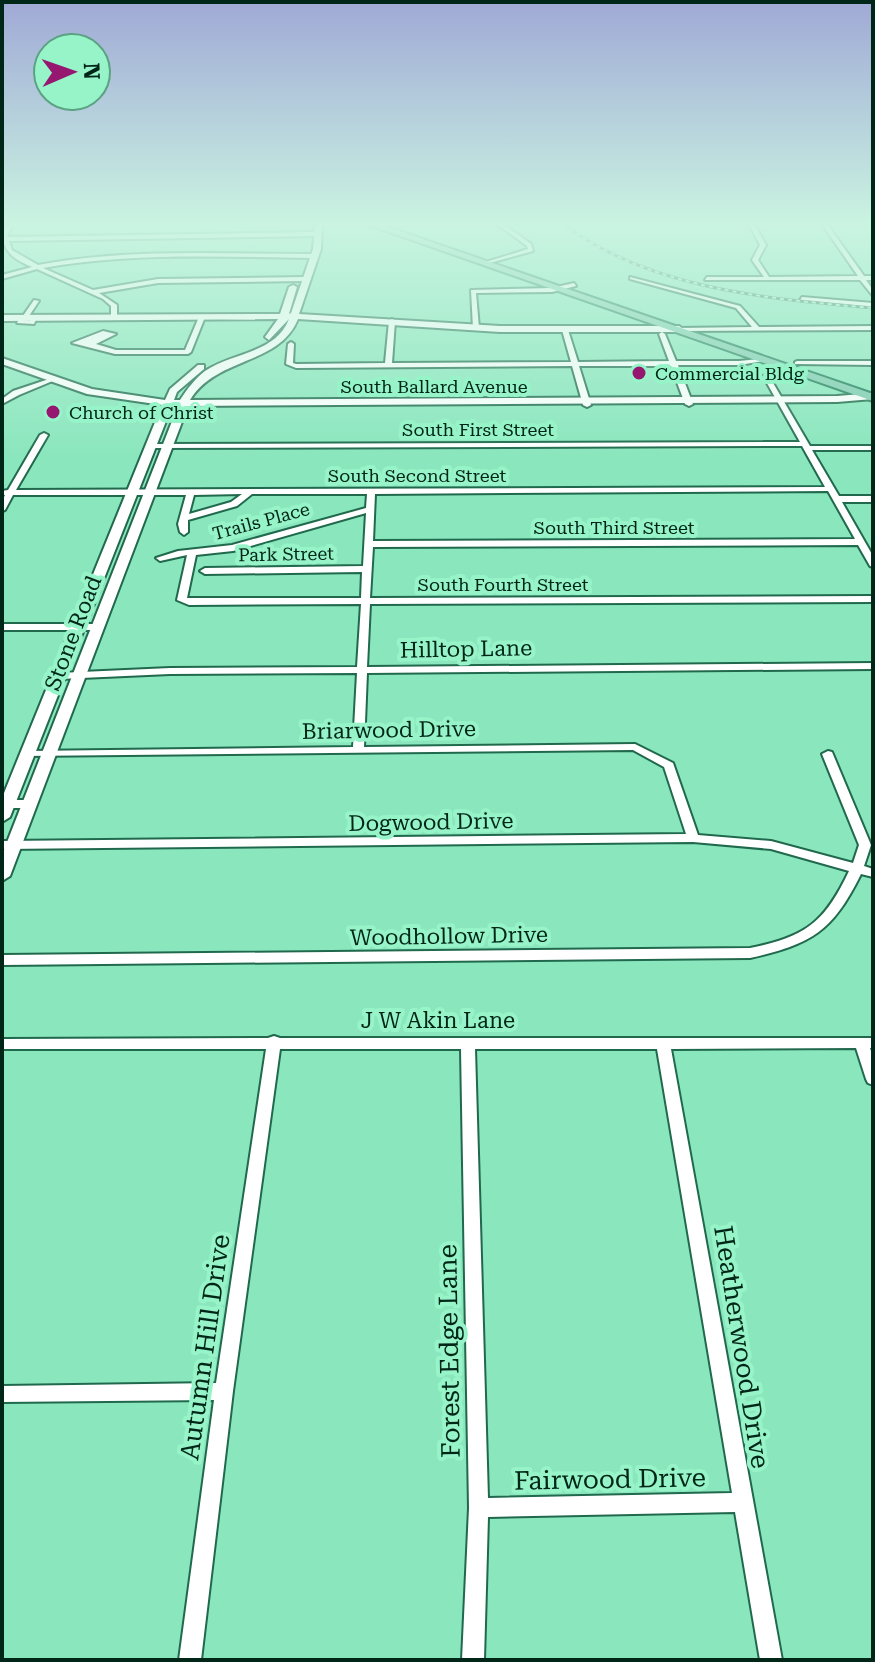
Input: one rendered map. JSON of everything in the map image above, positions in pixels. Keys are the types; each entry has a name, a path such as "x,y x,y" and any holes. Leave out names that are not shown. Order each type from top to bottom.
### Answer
{"main road":[{"path":"283,317 290,302"},
{"path":"296,316 298,302"},
{"path":"593,302 650,325"},
{"path":"622,302 797,363 872,396"},
{"path":"2,318 296,316 476,328 565,330 650,325 679,329 768,360 843,393"},
{"name":"Stone Road","path":"2,876 8,845 30,804 194,383 203,374 273,344 286,334 296,316"},
{"name":"Stone Road","path":"4,808 176,386 189,374 265,341 283,317"},
{"name":"South Ballard Avenue","path":"2,361 45,382"},
{"name":"South Ballard Avenue","path":"2,370 85,397 167,405 781,402 872,396"},
{"name":"South Ballard Avenue","path":"781,402 843,393 872,396"}],"street":[{"path":"27,318 36,302"},
{"path":"108,302 114,305 114,318"},
{"path":"474,302 476,328"},
{"path":"718,302 738,307 757,328"},
{"path":"832,302 873,305"},
{"path":"90,344 115,352 188,352 202,317"},
{"path":"388,366 392,321"},
{"path":"679,329 873,328"},
{"path":"565,330 586,403"},
{"path":"662,334 688,402"},
{"path":"291,344 289,364 575,365 768,360"},
{"path":"797,363 873,363"},
{"path":"766,376 872,559"},
{"path":"2,402 45,382"},
{"path":"2,508 6,493 44,435"},
{"name":"South First Street","path":"151,446 873,448"},
{"name":"South Second Street","path":"6,493 832,489"},
{"path":"358,751 371,491"},
{"name":"Trails Place","path":"184,532 184,518 191,492"},
{"name":"Trails Place","path":"184,518 234,504 250,492"},
{"path":"838,499 873,499"},
{"name":"Trails Place","path":"160,558 179,552 233,548 370,509"},
{"name":"South Third Street","path":"369,544 860,542"},
{"name":"South Fourth Street","path":"192,553 182,600 873,599"},
{"name":"Park Street","path":"205,571 367,569"},
{"path":"2,627 99,627"},
{"name":"Hilltop Lane","path":"59,676 170,671 873,666"},
{"name":"Briarwood Drive","path":"27,754 635,747 669,765 693,838"},
{"path":"828,754 865,845 857,867"},
{"path":"4,808 30,804"},
{"name":"Dogwood Drive","path":"8,845 693,838 771,845 873,873"},
{"name":"Woodhollow Drive","path":"2,960 750,953 780,948 820,928 832,913 857,867"},
{"name":"J W Akin Lane","path":"2,1044 274,1041 867,1043"},
{"name":"Autumn Hill Drive","path":"190,1660 224,1391 274,1041"},
{"name":"Forest Edge Lane","path":"468,1042 479,1508 473,1660"},
{"name":"Heatherwood Drive","path":"663,1043 771,1660"},
{"path":"867,1043 873,1079"},
{"path":"2,1394 224,1391"},
{"name":"Fairwood Drive","path":"479,1508 741,1502"}],"railway":[{"path":"809,302 873,308"}],"place":[{"name":"Commercial Bldg","path":"639,373"},
{"name":"Church of Christ","path":"53,412"}]}
